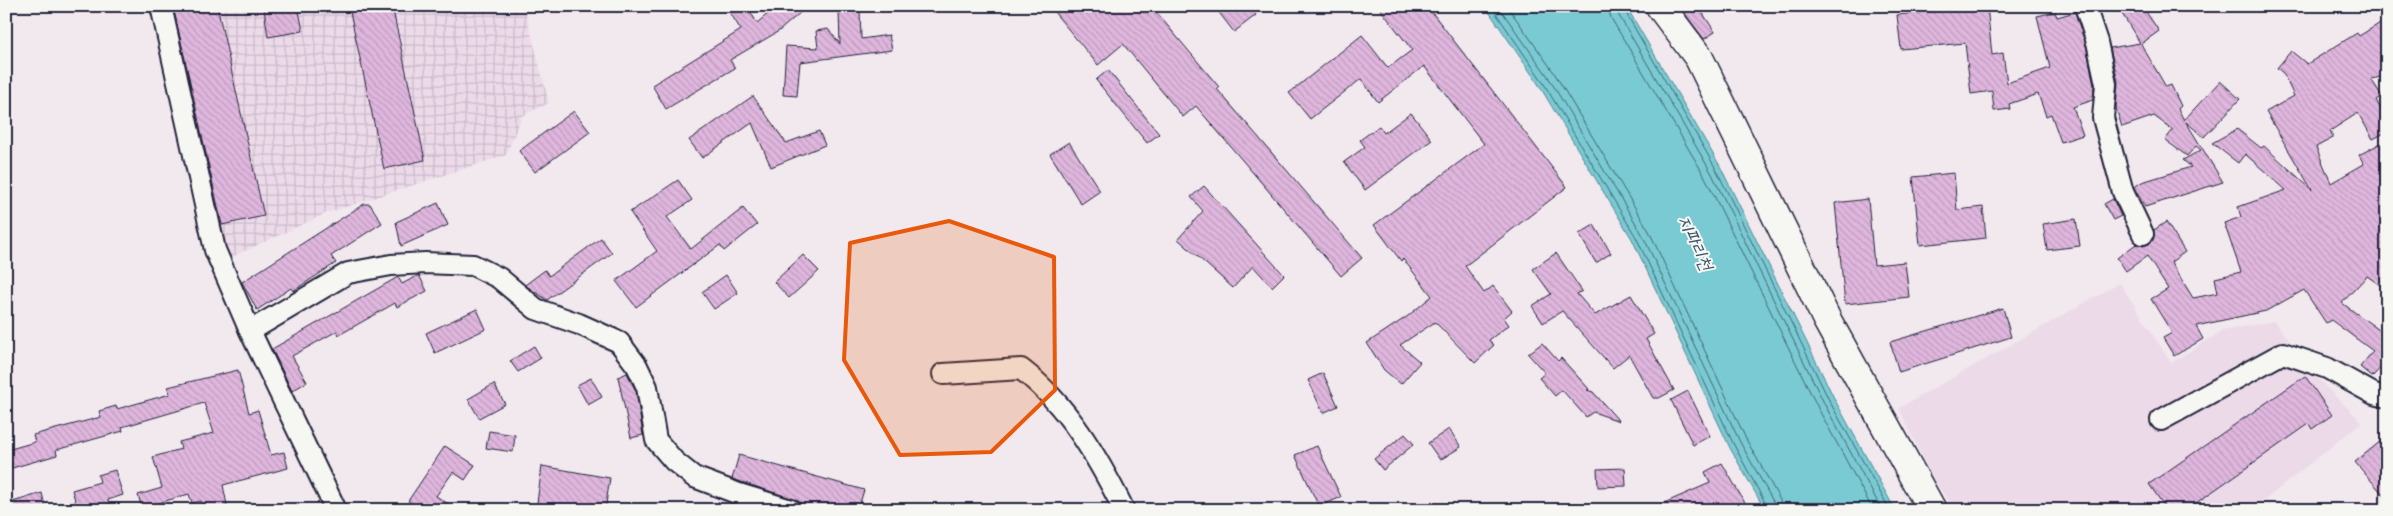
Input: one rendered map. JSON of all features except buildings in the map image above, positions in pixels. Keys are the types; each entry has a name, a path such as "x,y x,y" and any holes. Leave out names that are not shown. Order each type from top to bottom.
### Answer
{"street":[{"path":"161,6 215,250 250,331 336,510"},
{"path":"1660,6 1699,58 1827,320 1932,510"},
{"path":"2085,6 2097,42 2106,84 2103,118 2123,192 2143,234"},
{"path":"250,331 348,273 391,265 425,263 473,264 499,278 536,309 579,324 619,342 637,366 647,387 656,440 674,462 694,477 739,494 791,510"},
{"path":"2161,420 2283,354 2327,368 2374,394 2387,397"},
{"path":"943,374 1021,369 1083,436 1124,510"}],"highlighted area":[{"path":"949,221 1054,257 1055,390 991,452 900,455 844,360 850,243"}],"shaded area":[{"path":"169,6 524,6 549,103 522,116 506,155 327,213 225,260"},
{"path":"2120,283 2171,363 2222,331 2274,321 2320,381 2362,422 2252,510 1955,510 1932,478 1899,408"}],"water":[{"name":"지파리천","path":"1485,6 1626,6 1720,166 1836,402 1897,510 1765,510 1730,448 1632,239 1537,82"}]}
